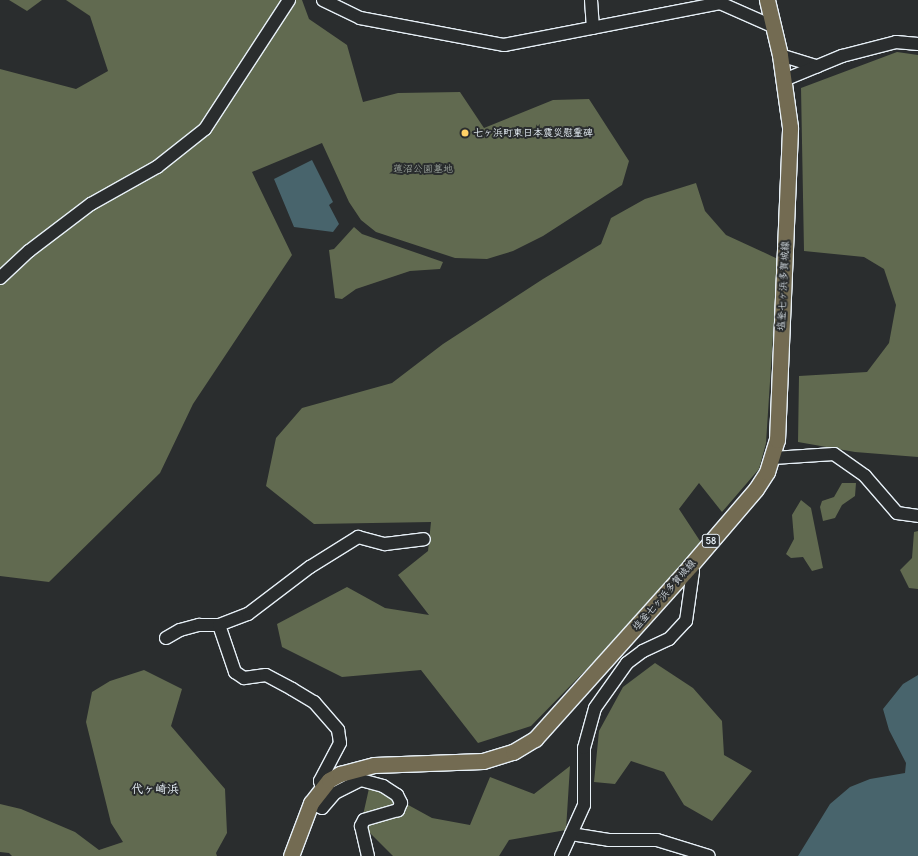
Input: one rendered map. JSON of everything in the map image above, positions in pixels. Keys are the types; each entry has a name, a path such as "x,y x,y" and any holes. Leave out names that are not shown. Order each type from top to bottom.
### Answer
{"main road":[{"name":"塩釜七ヶ浜多賀城線","path":"291,856 312,803 322,788 340,774 362,767 470,763 494,759 521,748 555,719 756,489 773,458 777,440 790,177 790,127 784,80 780,55 767,0"}],"street":[{"path":"0,278 29,251 91,204 157,167 205,129 289,0"},
{"path":"323,0 360,18 504,45 720,3 772,26"},
{"path":"591,0 593,28"},
{"path":"784,80 817,66 896,42 918,44"},
{"path":"780,55 817,66"},
{"path":"773,458 834,454 865,476 897,513 918,516"},
{"path":"166,638 180,630 199,625 219,625 248,614 310,567 358,537 385,544 424,539"},
{"path":"562,856 570,834 584,805 584,748 595,708 627,663 643,651 669,639 686,621 693,571 690,566"},
{"path":"219,625 234,672 244,678 266,676 292,689 314,702 338,730 340,743 320,781 322,788"},
{"path":"312,803 322,808 335,793 361,780 383,786 397,795 401,803 398,810 364,820 361,826 368,856"},
{"path":"570,834 609,840 657,840 709,856"}],"green space":[{"path":"9,0 42,0 27,11"},
{"name":"蓮沼公園墓地","path":"66,0 302,0 309,19 347,45 363,102 398,93 460,92 484,128 553,100 589,99 629,161 622,185 543,236 513,251 487,259 455,258 376,232 361,220 349,202 322,143 252,172 292,255 193,404 160,473 49,582 0,576 0,69 76,89 108,71 90,16"},
{"path":"897,52 918,55 918,457 855,452 798,442 799,376 867,372 889,343 896,305 884,269 864,257 804,251 801,88"},
{"path":"696,183 705,211 726,235 778,259 766,443 759,469 722,512 699,483 679,509 702,544 656,598 531,726 478,743 421,670 342,677 282,647 277,624 347,587 385,608 429,615 398,575 428,551 431,522 314,524 266,486 276,438 302,408 392,383 443,344 543,279 601,244 611,218 645,199"},
{"path":"354,227 362,234 443,262 440,269 410,271 356,289 342,299 335,298 329,250 334,249"},
{"path":"842,483 856,483 855,496 842,505 835,518 823,521 820,507 822,501 834,497"},
{"path":"801,500 811,508 823,568 812,571 803,557 791,558 786,554 794,539 792,515"},
{"path":"918,531 918,589 909,588 900,570 912,558 914,532"},
{"path":"655,663 693,688 722,721 724,755 752,771 712,821 684,805 664,772 631,761 615,784 594,782 599,731 623,687"},
{"path":"144,670 182,689 171,726 225,789 227,833 216,853 217,856 12,856 9,853 0,852 0,804 21,809 75,832 99,850 123,842 111,823 86,722 92,692 110,681"},
{"path":"570,766 566,830 509,840 499,856 393,856 361,824 370,784 432,818 470,825 490,777 534,794"}],"water":[{"path":"312,160 333,202 329,205 339,224 333,232 294,227 274,179"},
{"path":"918,675 918,856 798,856 830,804 850,787 870,779 905,773 906,763 889,730 883,709 903,684"}],"place":[{"name":"七ヶ浜町東日本震災慰霊碑","path":"465,133"}],"district":[{"name":"代ヶ崎浜","path":"155,789"}]}
